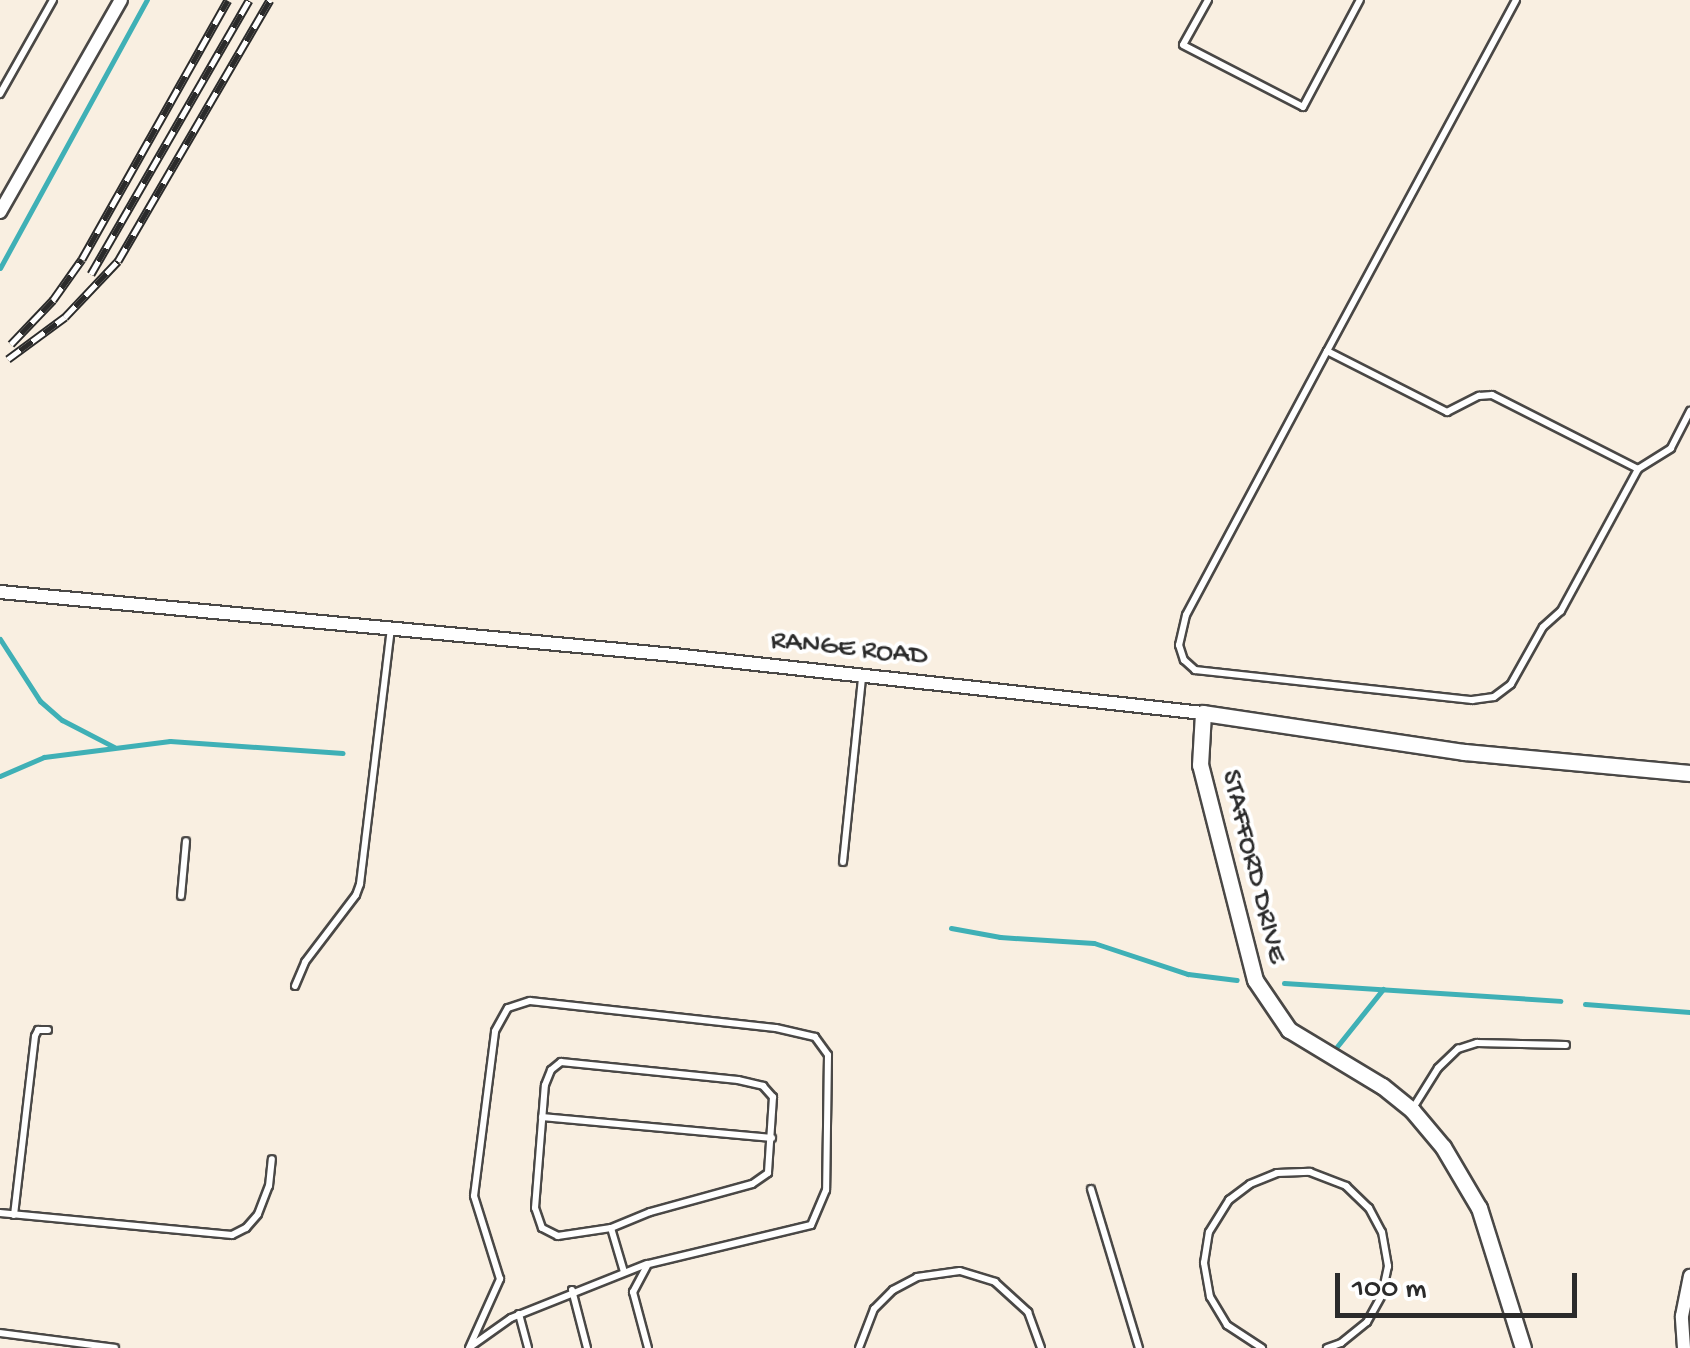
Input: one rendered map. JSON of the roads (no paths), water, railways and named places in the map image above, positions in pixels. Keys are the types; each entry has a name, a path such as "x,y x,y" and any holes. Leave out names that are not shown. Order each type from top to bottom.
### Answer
{"street":[{"path":"0,212 121,0"},
{"name":"RANGE ROAD","path":"0,592 1203,713 1464,752 1690,773"},
{"name":"STAFFORD DRIVE","path":"1203,713 1200,765 1254,980 1289,1030 1382,1086 1412,1110 1453,1160 1479,1208 1523,1348"},
{"path":"1684,1348 1682,1316 1690,1276"}],"lane":[{"path":"0,94 53,0"},
{"path":"1208,0 1183,45 1304,107 1360,0"},
{"path":"1516,0 1186,616 1179,645 1184,660 1196,670 1472,700 1494,697 1512,684 1543,627 1562,611 1638,469 1670,448 1690,412"},
{"path":"1327,350 1447,412 1479,396 1492,396 1638,469"},
{"path":"295,986 305,962 356,896 360,884 390,629"},
{"path":"842,862 862,677"},
{"path":"181,896 186,841"},
{"path":"530,1000 776,1028 816,1037 828,1055 826,1190 811,1225 648,1264 572,1290 519,1314 470,1347 500,1279 474,1196 495,1031 508,1008 530,1000"},
{"path":"14,1215 34,1036 38,1030 48,1030"},
{"path":"1412,1110 1438,1068 1458,1049 1477,1043 1566,1045"},
{"path":"561,1062 763,1086 773,1097 772,1138 768,1174 752,1184 650,1212 611,1228 558,1236 542,1228 535,1208 545,1085 550,1070 561,1062"},
{"path":"542,1117 772,1138"},
{"path":"0,1213 232,1235 246,1228 258,1214 269,1186 272,1159"},
{"path":"1262,1348 1250,1346 1227,1325 1210,1297 1204,1263 1209,1232 1229,1200 1250,1184 1277,1173 1310,1172 1346,1186 1369,1208 1382,1232 1388,1266 1382,1295 1367,1322 1341,1343 1327,1348"},
{"path":"1091,1189 1140,1348"},
{"path":"611,1228 624,1272"},
{"path":"648,1264 633,1292 648,1348"},
{"path":"859,1348 874,1309 893,1290 916,1276 960,1271 995,1282 1028,1312 1040,1348"},
{"path":"572,1290 587,1348"},
{"path":"519,1314 528,1348"},
{"path":"0,1333 116,1348"}],"waterway":[{"path":"0,268 147,0"},
{"path":"0,639 40,701 62,720 114,747"},
{"path":"0,776 44,757 170,741 343,753"},
{"path":"951,928 1000,937 1094,943 1188,974 1237,980"},
{"path":"1284,983 1560,1001"},
{"path":"1335,1049 1383,989"},
{"path":"1585,1004 1690,1012"}],"railway":[{"path":"11,344 53,300 82,259 228,0"},
{"path":"91,274 249,0"},
{"path":"8,359 65,317 118,261 270,0"}]}
